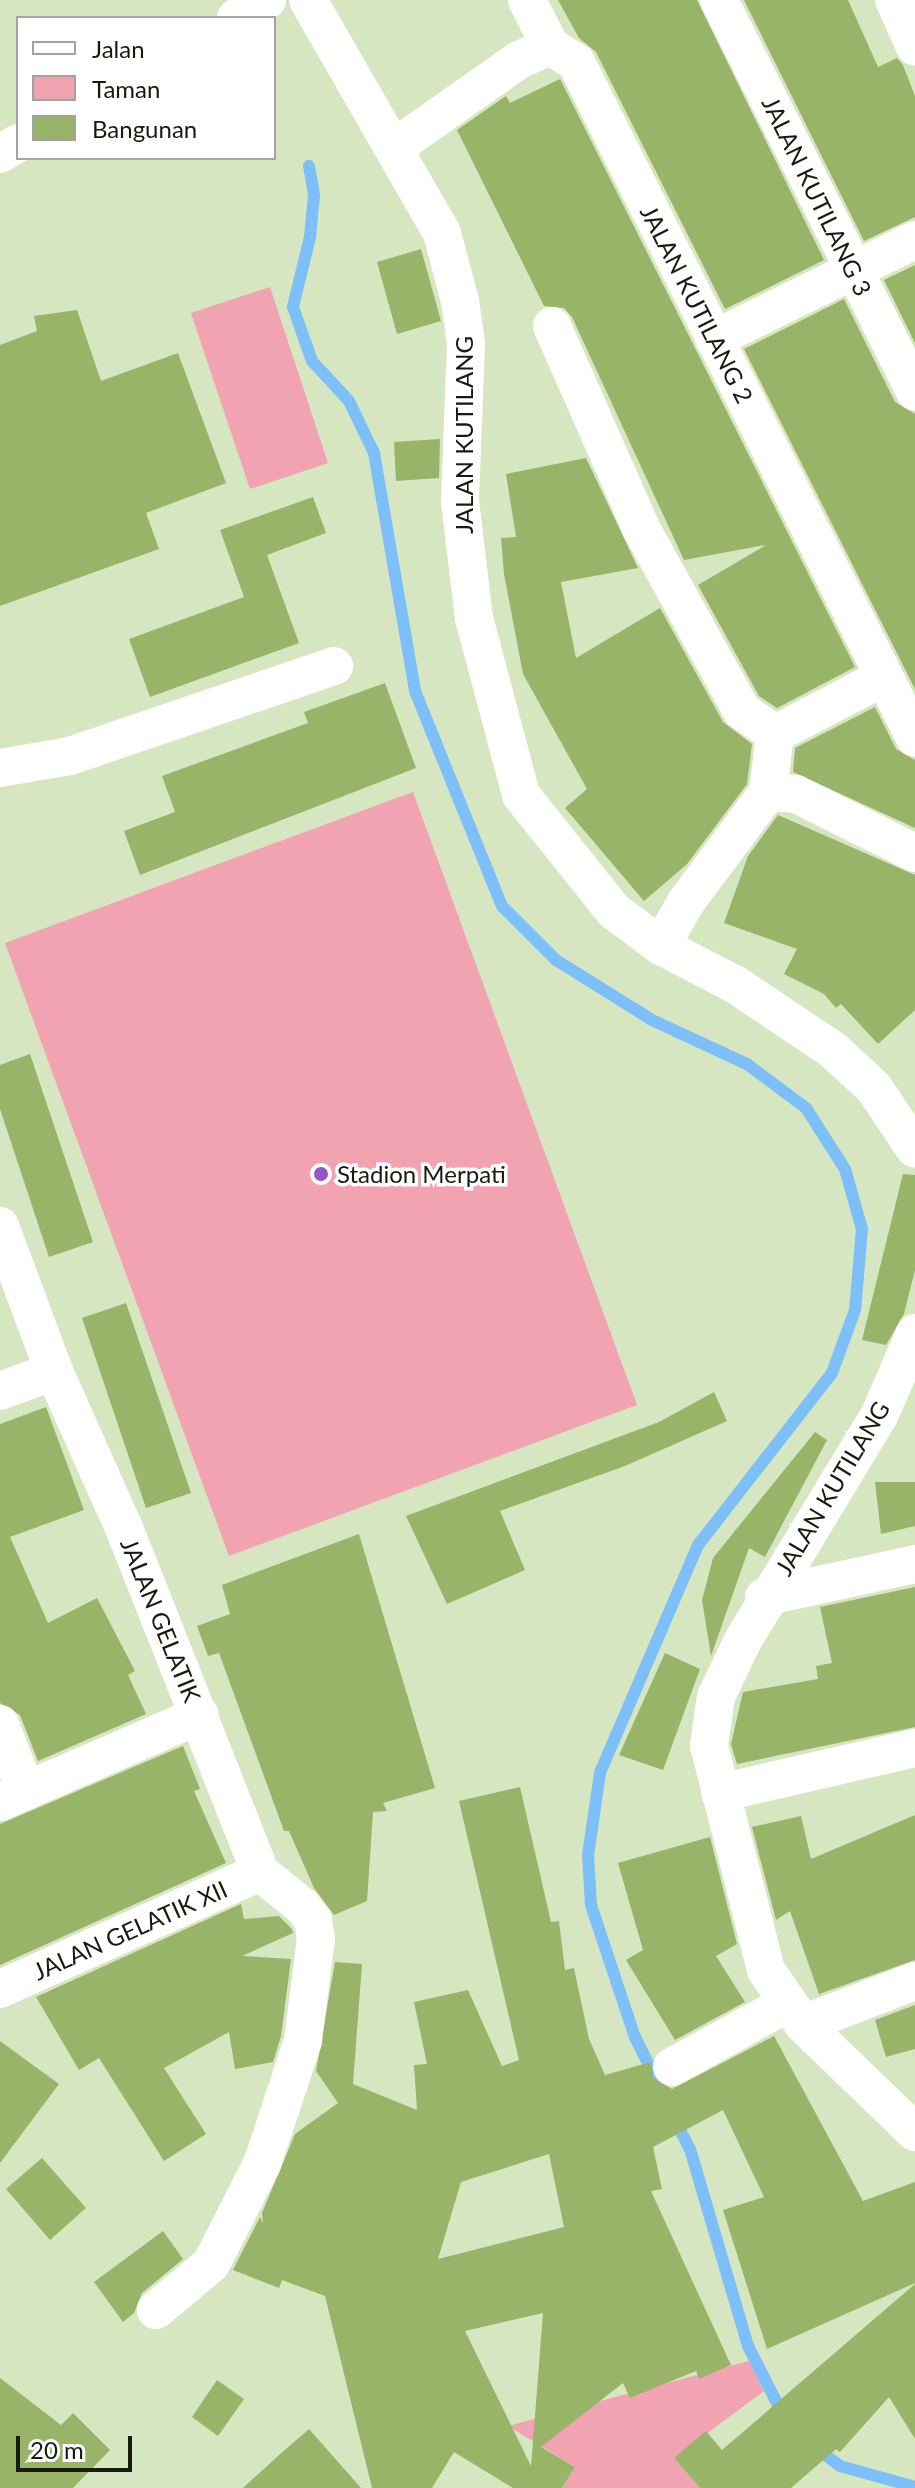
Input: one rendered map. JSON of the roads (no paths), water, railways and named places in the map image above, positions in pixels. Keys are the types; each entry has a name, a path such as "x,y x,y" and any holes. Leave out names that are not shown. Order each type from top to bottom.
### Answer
{"street":[{"path":"239,16 267,0"},
{"name":"JALAN KUTILANG","path":"308,0 442,233 460,301 466,343 460,501 474,618 521,795 614,911 661,946 736,985 833,1050 874,1088 915,1149"},
{"path":"395,147 449,105 550,46 527,0"},
{"name":"JALAN KUTILANG 3","path":"719,0 915,392"},
{"path":"894,0 915,47"},
{"name":"JALAN KUTILANG 2","path":"550,46 576,62 915,738"},
{"path":"714,339 915,240"},
{"path":"552,326 642,530 715,670 742,711 775,734"},
{"path":"0,768 70,756 334,666"},
{"path":"775,734 884,677"},
{"path":"661,946 695,889 768,792 775,734"},
{"path":"768,792 796,794 915,853"},
{"name":"JALAN GELATIK","path":"0,1226 54,1371 200,1715 260,1872"},
{"name":"JALAN KUTILANG","path":"915,1333 897,1410 764,1597 716,1697 709,1745 766,1970 794,2014 915,2132"},
{"path":"0,1391 54,1371"},
{"path":"764,1597 915,1564"},
{"path":"0,1724 13,1797 200,1715"},
{"path":"720,1793 915,1748"},
{"path":"156,2310 211,2264 233,2229 262,2164 303,2041 316,1938 313,1920 260,1872"},
{"name":"JALAN GELATIK XII","path":"0,1989 260,1872"},
{"path":"672,2067 794,2014 915,1981"}],"waterway":[{"path":"309,166 314,195 310,237 293,307 312,361 349,401 374,453 415,691 502,906 556,960 652,1020 747,1064 806,1108 845,1169 862,1229 855,1310 832,1373 698,1545 600,1773 588,1855 591,1905 635,2037 663,2094"},
{"path":"674,2118 690,2149 748,2346 783,2415"},
{"path":"816,2448 840,2466 915,2487"}],"place":[{"name":"Stadion Merpati","path":"321,1174"}]}
